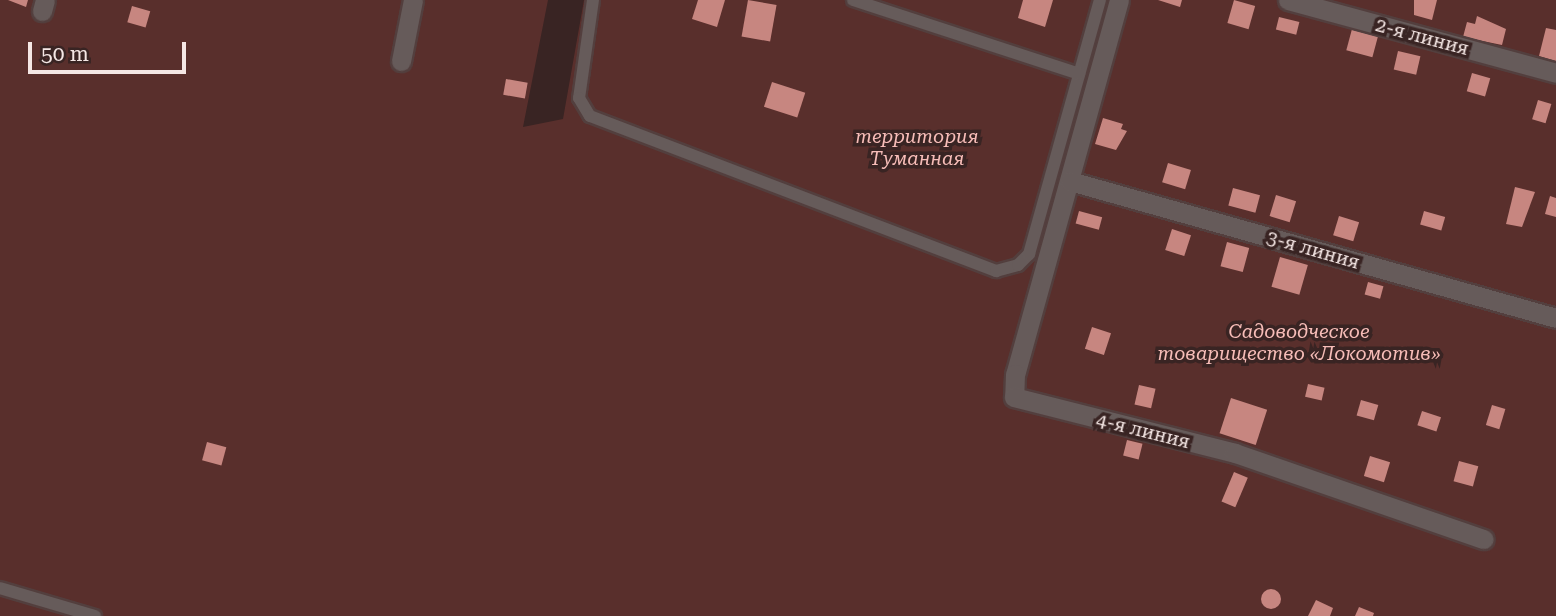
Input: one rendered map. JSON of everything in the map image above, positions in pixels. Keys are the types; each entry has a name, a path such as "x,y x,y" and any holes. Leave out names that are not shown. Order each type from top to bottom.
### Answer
{"street":[{"path":"401,61 413,0"},
{"path":"1070,181 1119,0"},
{"name":"2-я линия","path":"1288,0 1556,73"},
{"name":"3-я линия","path":"1070,181 1556,318"},
{"name":"4-я линия","path":"1070,181 1014,374 1014,397 1235,453 1485,539"}],"lane":[{"path":"593,0 579,98 590,116 974,266 996,271 1018,265 1029,254 1100,0"},
{"path":"853,0 1079,74"},
{"path":"1051,175 1070,181"},
{"path":"0,589 95,616"}],"green space":[{"path":"0,0 548,0 523,127 563,119 584,0 1112,0 1020,381 1130,0 1556,0 1556,616 0,616"}],"building":[{"path":"8,0 28,0 26,7"},
{"path":"698,0 725,0 717,27 692,19"},
{"path":"748,0 777,5 770,41 742,36"},
{"path":"1023,0 1053,0 1045,27 1018,18"},
{"path":"1158,0 1182,0 1180,7"},
{"path":"1234,0 1255,6 1249,29 1227,23"},
{"path":"1414,0 1437,0 1432,20 1414,15"},
{"path":"132,6 150,11 146,28 127,22"},
{"path":"1477,16 1506,29 1502,45 1463,37 1467,22 1475,24"},
{"path":"1279,17 1299,22 1296,35 1276,30"},
{"path":"1546,28 1556,30 1556,61 1539,56"},
{"path":"1352,29 1378,36 1372,57 1346,50"},
{"path":"1398,51 1420,56 1416,75 1394,70"},
{"path":"1472,73 1490,78 1485,97 1467,91"},
{"path":"506,79 528,83 525,99 503,95"},
{"path":"772,82 805,93 797,118 764,107"},
{"path":"1538,100 1551,104 1546,123 1532,119"},
{"path":"1103,118 1123,124 1121,129 1127,131 1116,150 1095,144"},
{"path":"1168,163 1191,170 1185,189 1162,182"},
{"path":"1515,187 1535,192 1522,227 1506,224"},
{"path":"1233,188 1260,195 1255,213 1228,205"},
{"path":"1276,195 1296,201 1290,222 1270,216"},
{"path":"1550,196 1556,198 1556,217 1545,214"},
{"path":"1079,211 1102,217 1099,230 1076,224"},
{"path":"1424,211 1445,217 1441,231 1420,224"},
{"path":"1339,216 1359,222 1353,241 1333,235"},
{"path":"1172,229 1191,235 1184,256 1165,250"},
{"path":"1227,242 1249,248 1243,272 1221,266"},
{"path":"1280,257 1308,265 1299,295 1271,287"},
{"path":"1368,282 1383,286 1380,299 1365,295"},
{"path":"1092,327 1111,333 1104,355 1085,349"},
{"path":"1308,384 1325,388 1322,400 1305,397"},
{"path":"1139,385 1156,389 1151,408 1135,404"},
{"path":"1231,398 1267,410 1256,445 1220,433"},
{"path":"1361,400 1378,405 1374,420 1357,415"},
{"path":"1492,405 1505,409 1499,429 1486,425"},
{"path":"1422,411 1441,417 1436,431 1417,425"},
{"path":"1127,440 1143,444 1139,459 1123,456"},
{"path":"207,442 226,447 221,466 202,460"},
{"path":"1370,456 1390,462 1384,482 1364,476"},
{"path":"1459,461 1478,466 1473,486 1454,481"},
{"path":"1234,472 1248,478 1235,507 1221,501"},
{"path":"1271,589 1278,592 1281,599 1278,606 1271,609 1264,606 1261,599 1264,592"},
{"path":"1316,600 1333,608 1330,616 1308,616"},
{"path":"1359,607 1374,613 1373,616 1355,616"}],"park label":[{"name":"территория Туманная","path":"917,148"},
{"name":"Садоводческое товарищество «Локомотив»","path":"1299,343"}]}
